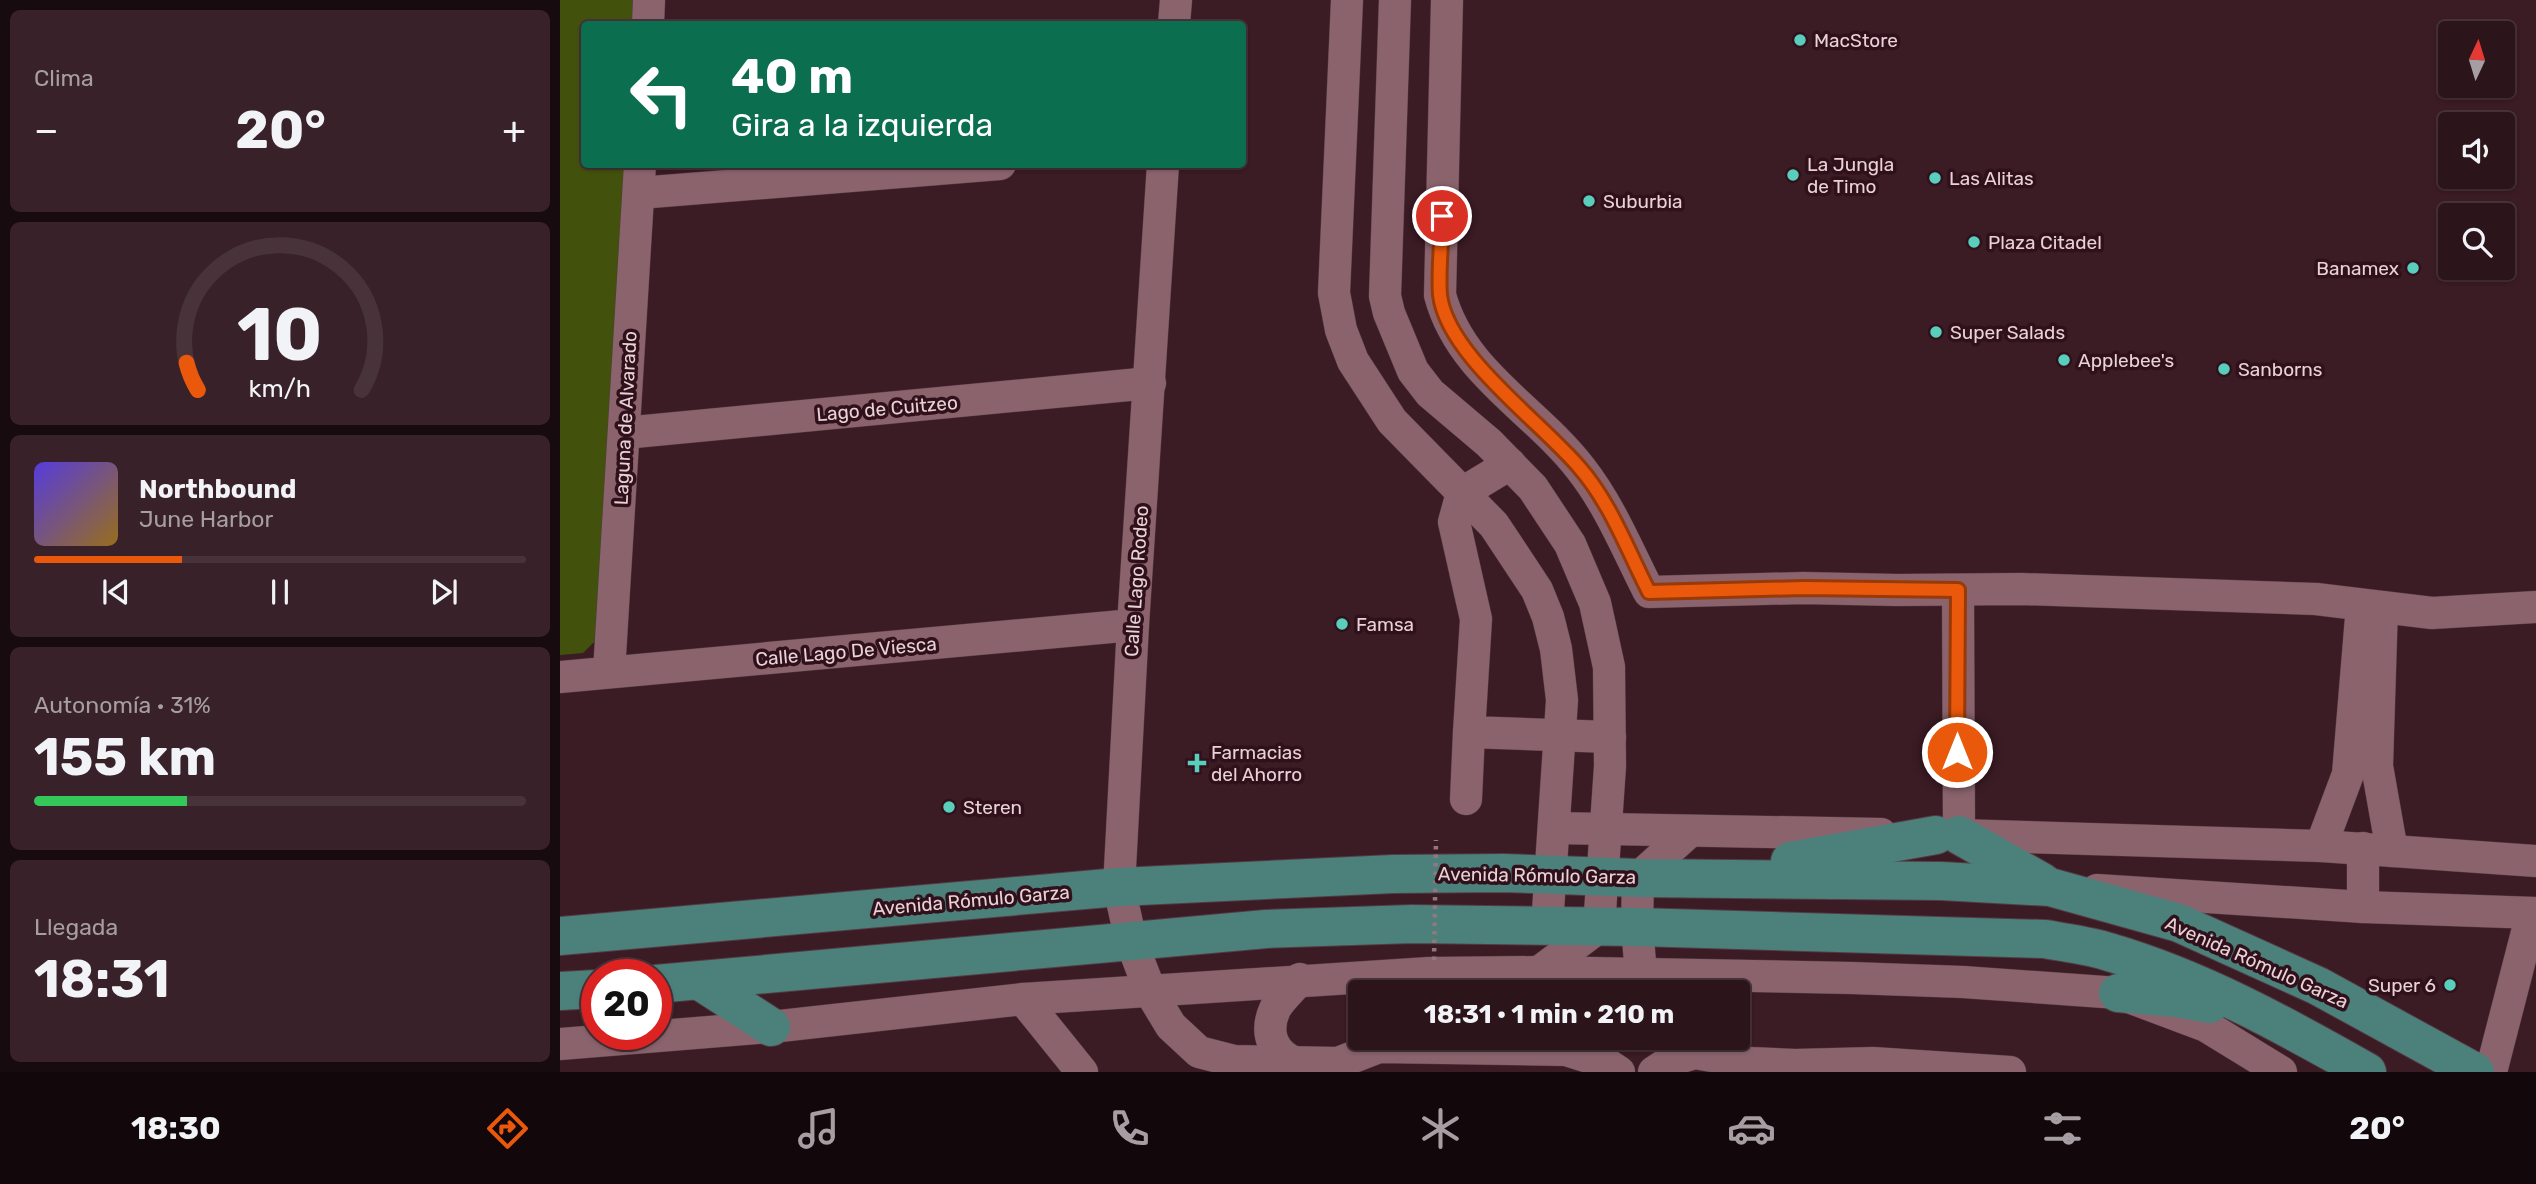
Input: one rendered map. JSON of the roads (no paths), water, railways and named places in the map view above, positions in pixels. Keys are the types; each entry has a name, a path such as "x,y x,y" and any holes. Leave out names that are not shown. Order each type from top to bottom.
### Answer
{"main road":[{"path":"1703,877 1948,835 2050,887"},
{"name":"Avenida Rómulo Garza","path":"560,936 1119,887 1392,874 1941,881 2050,887 2179,923 2318,986 2475,1072"},
{"path":"672,984 1266,929 1412,924 1637,927 2045,939 2106,951 2168,971 2265,1015 2367,1072"},
{"path":"700,981 771,1027"},
{"path":"560,991 581,990"},
{"path":"2118,993 2176,998 2265,1015"}],"street":[{"path":"648,21 649,0"},
{"path":"1174,21 1176,0"},
{"path":"1347,0 1334,293 1341,330 1353,361 1392,421 1494,525 1537,590 1548,617 1556,649 1562,700 1547,926"},
{"path":"560,1044 771,1027 1023,999 1151,993 1300,979 1429,973 1539,972 1629,980 1637,927 1605,828 1609,667 1595,603 1570,544 1533,488 1430,393 1413,371 1389,313 1385,296 1395,0"},
{"path":"1447,0 1440,295 1447,319 1488,377 1581,468 1603,501 1649,592 1804,588 2022,589 2277,598 2432,613 2536,607"},
{"path":"640,179 904,168"},
{"name":"Calle Lago Rodeo","path":"1163,168 1119,887 1131,941 1151,993 1171,1026 1199,1052 1234,1060 1341,1067"},
{"name":"Laguna de Alvarado","path":"610,672 640,179"},
{"name":"Lago de Cuitzeo","path":"624,433 1150,383"},
{"path":"1466,799 1476,619 1454,522 1462,493 1510,464"},
{"path":"1948,835 1958,590"},
{"path":"2320,846 2348,774 2372,606"},
{"path":"2363,907 2378,849 2372,606"},
{"name":"Calle Lago De Viesca","path":"560,677 1133,625"},
{"path":"1469,732 1609,737"},
{"path":"1554,828 1948,835 2320,846 2536,861"},
{"path":"1539,972 1600,928 1620,876 1690,831"},
{"path":"2050,887 2363,907 2534,913 2490,1072"},
{"path":"1296,1063 1283,1057 1273,1042 1270,1031 1276,1007 1300,979"},
{"path":"1750,984 1963,982 2118,993 2206,1027 2281,1072"},
{"path":"1023,999 1082,1072"},
{"path":"1341,1067 1380,1047 1566,1050 1604,1062 1619,1072"},
{"path":"1679,1058 1795,1065 1873,1063 2010,1072"}],"place":[{"name":"MacStore","path":"1800,40"},
{"name":"La Jungla de Timo","path":"1793,175"},
{"name":"Las Alitas","path":"1935,178"},
{"name":"Suburbia","path":"1589,201"},
{"name":"Plaza Citadel","path":"1974,242"},
{"name":"Banamex","path":"2413,268"},
{"name":"Super Salads","path":"1936,332"},
{"name":"Applebee's","path":"2064,360"},
{"name":"Sanborns","path":"2224,369"},
{"name":"Famsa","path":"1342,624"},
{"name":"Farmacias del Ahorro","path":"1197,763"},
{"name":"Steren","path":"949,807"},
{"name":"Super 6","path":"2450,985"}]}
